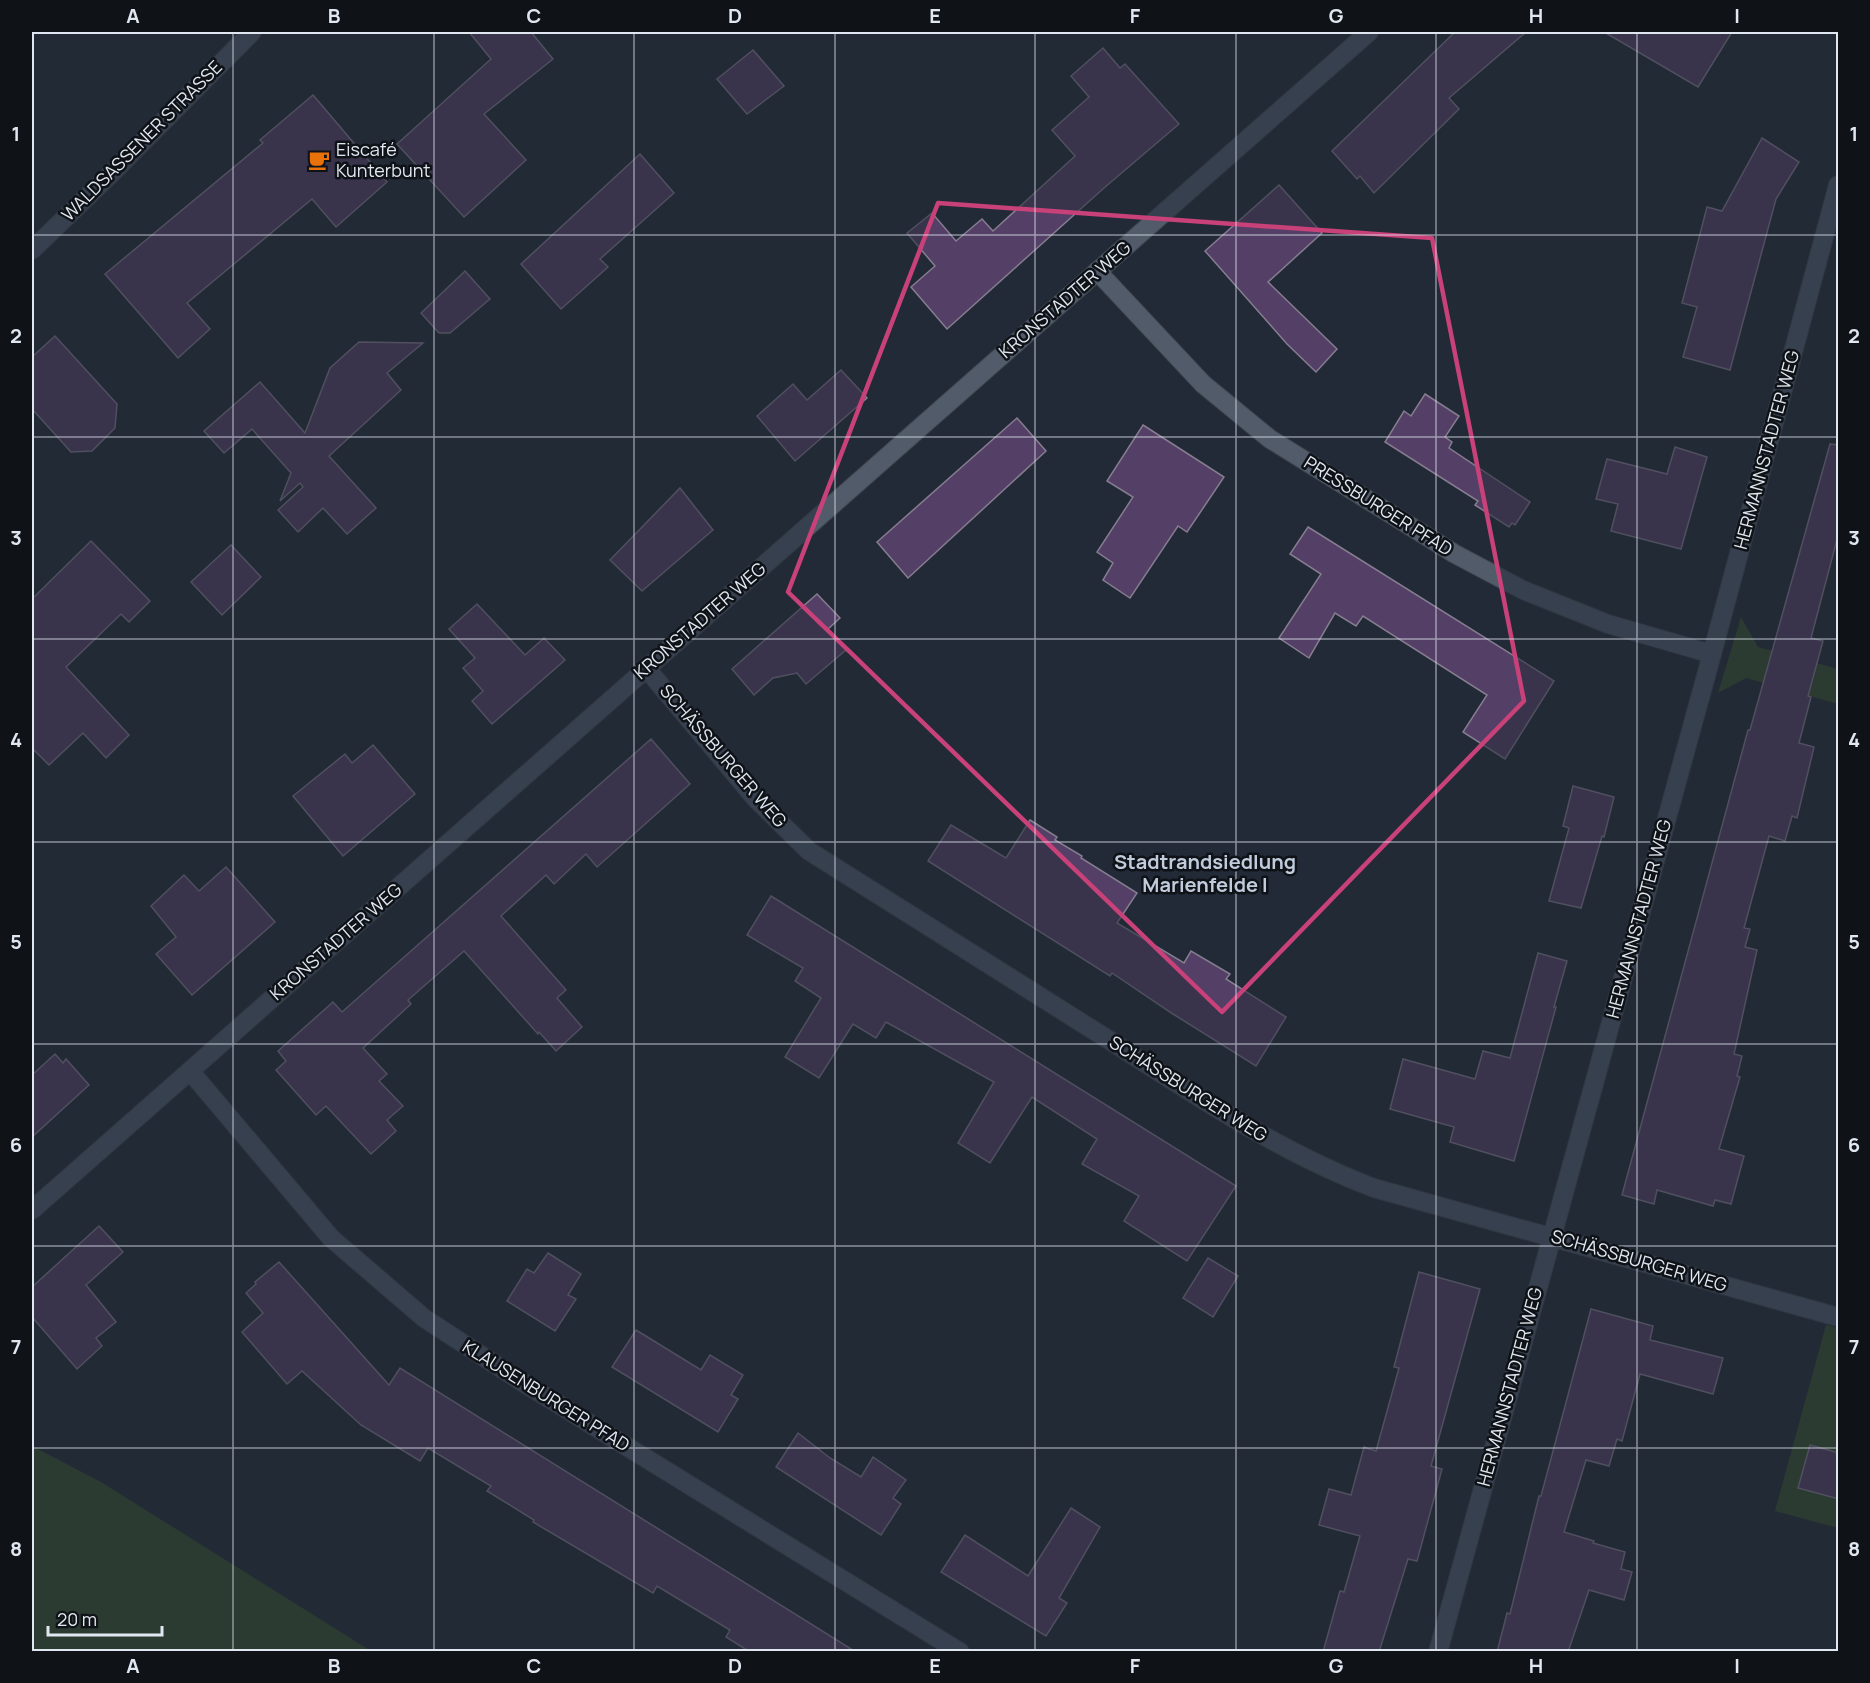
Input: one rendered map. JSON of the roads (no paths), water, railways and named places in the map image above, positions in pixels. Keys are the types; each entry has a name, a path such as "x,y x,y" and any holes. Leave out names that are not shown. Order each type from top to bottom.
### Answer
{"street":[{"name":"WALDSASSENER STRASSE","path":"32,250 252,32"},
{"name":"KRONSTADTER WEG","path":"32,1210 1369,32"},
{"name":"HERMANNSTADTER WEG","path":"1438,1652 1839,185"},
{"name":"PRESSBURGER PFAD","path":"1097,271 1203,384 1270,439 1455,554 1523,590 1608,624 1712,654"},
{"name":"SCHÄSSBURGER WEG","path":"646,668 756,799 809,851 1209,1104 1296,1155 1374,1188 1839,1317"},
{"name":"KLAUSENBURGER PFAD","path":"190,1071 331,1238 424,1318 519,1380 960,1652"}],"place":[{"name":"Eiscafé Kunterbunt","path":"319,160"}],"district":[{"name":"Stadtrandsiedlung Marienfelde I","path":"1205,874"}]}
